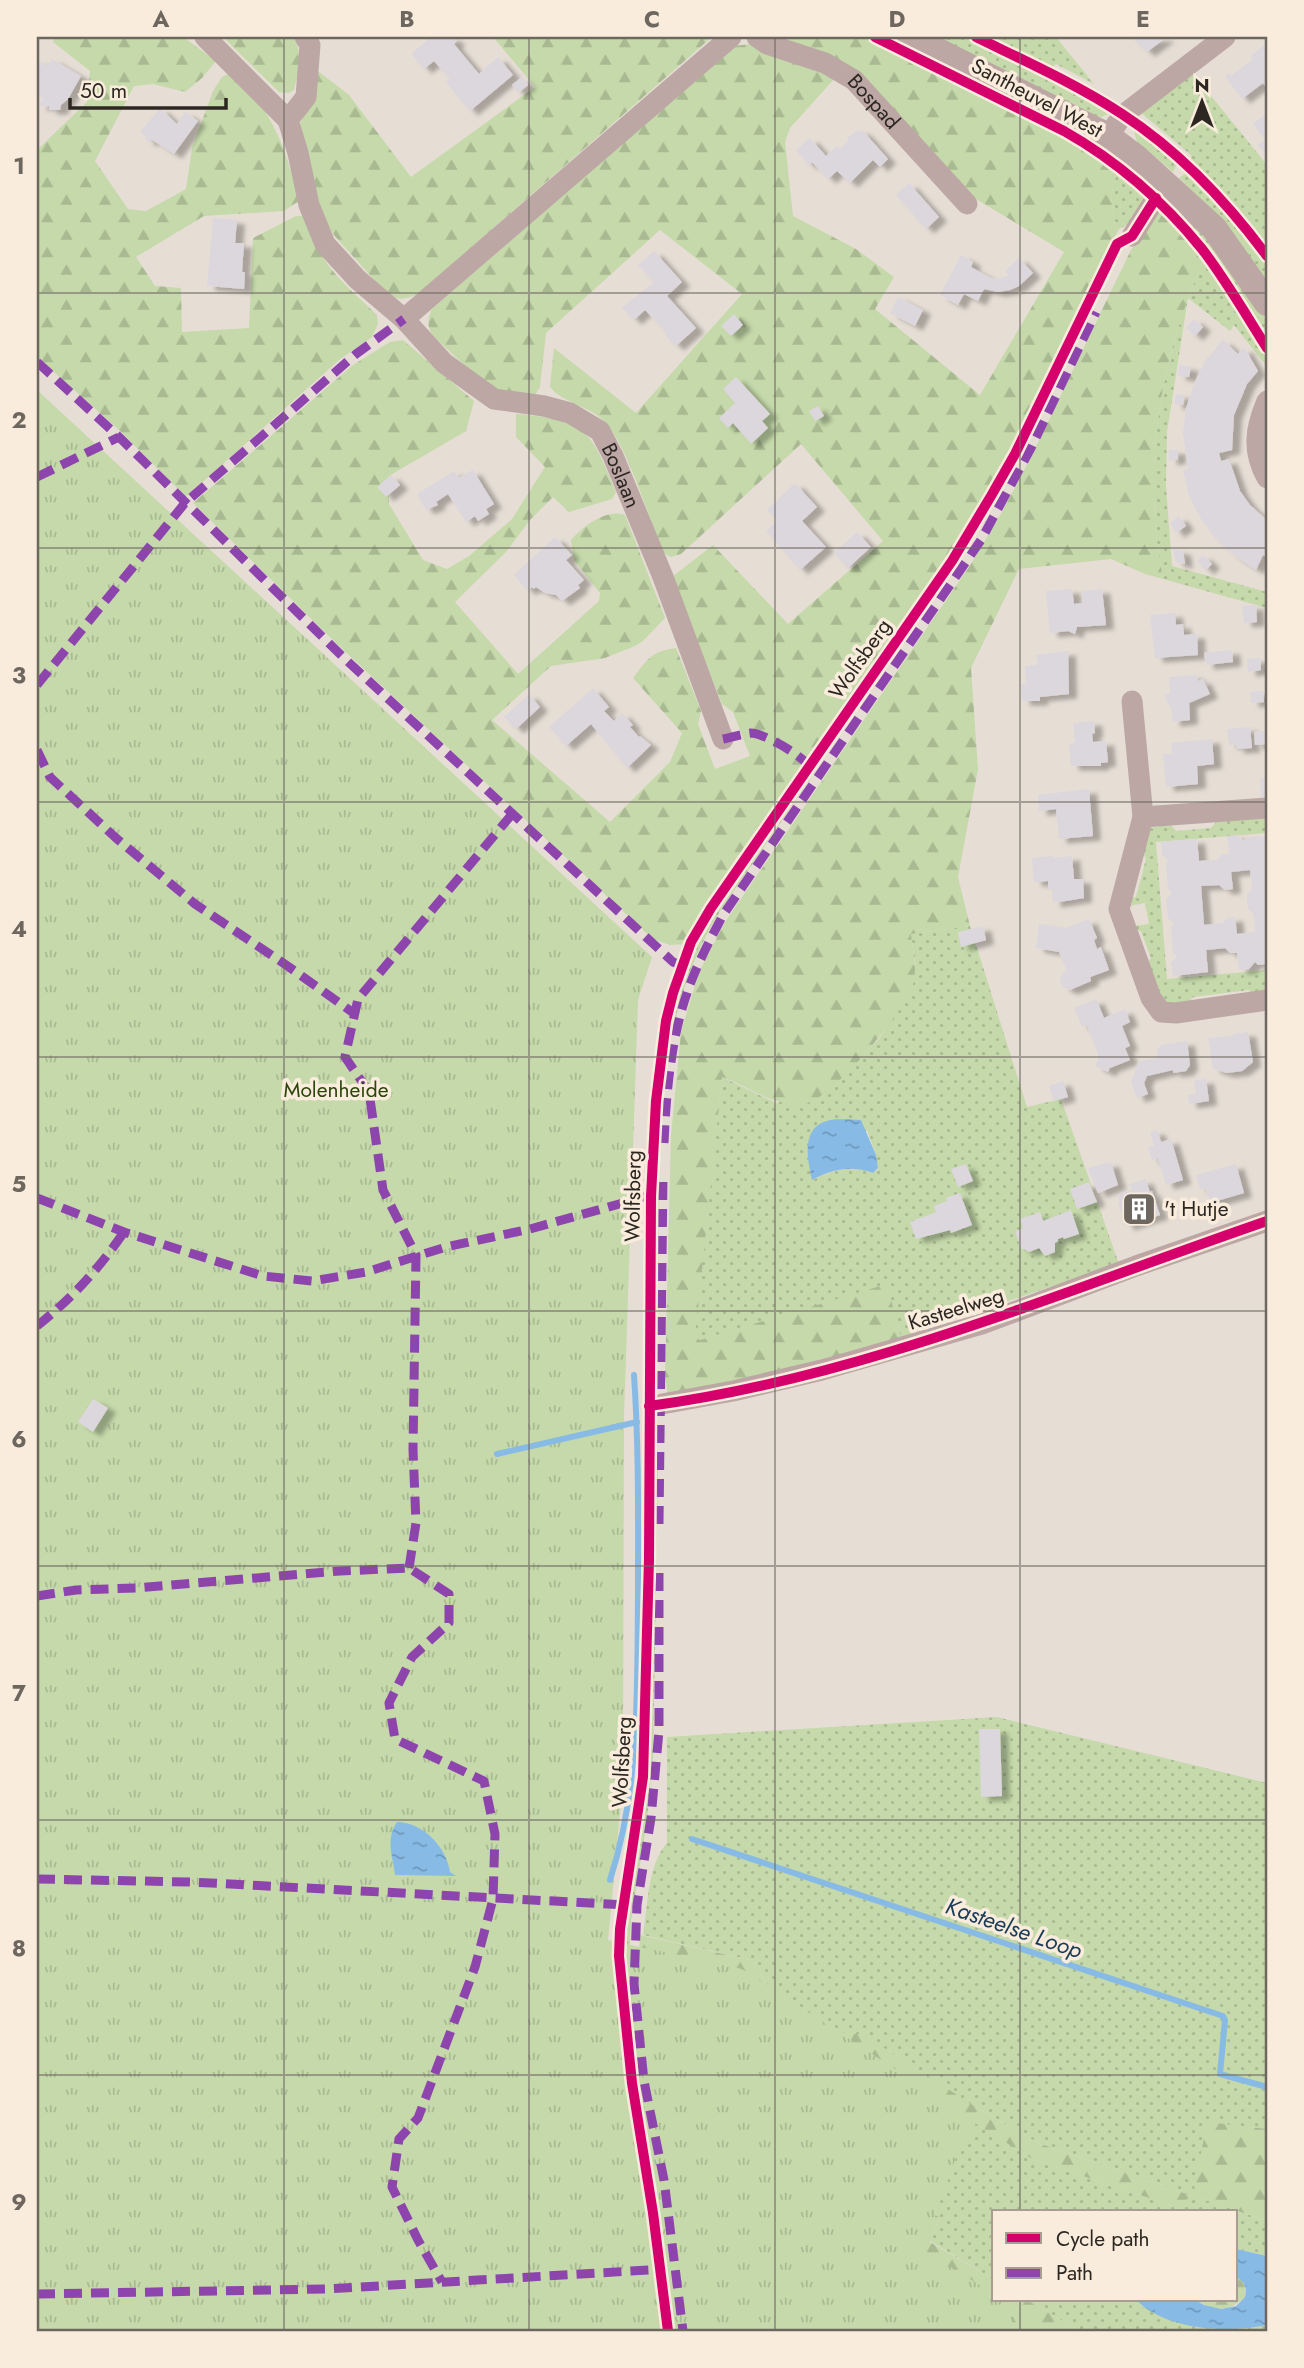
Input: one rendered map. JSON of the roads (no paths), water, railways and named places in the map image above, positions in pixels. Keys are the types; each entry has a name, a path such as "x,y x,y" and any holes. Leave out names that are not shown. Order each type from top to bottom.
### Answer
{"street":[{"name":"Boslaan","path":"205,37 288,120 309,205 325,244 357,279 404,319 444,363 494,399 544,406 569,413 600,431 663,577 723,739"},
{"path":"288,120 306,97 310,45 305,37"},
{"path":"404,319 731,37"},
{"name":"Bospad","path":"757,37 767,44 825,63 854,80 967,204"},
{"name":"Santheuvel West","path":"910,37 1108,136 1137,158 1214,228 1267,303"},
{"path":"1108,136 1123,115 1225,37"},
{"path":"1132,236 1156,198 1168,186"},
{"path":"1267,401 1255,438 1258,458 1267,478"},
{"path":"1132,701 1143,817 1119,909 1151,998 1161,1012 1176,1013 1267,1000"},
{"path":"1143,817 1267,807"},
{"name":"Kasteelweg","path":"662,1404 822,1370 982,1324 1136,1266 1267,1222"}],"water":[{"path":"831,1120 861,1120 876,1155 878,1168 873,1173 842,1169 812,1180 808,1146 813,1130"},
{"path":"397,1822 416,1826 432,1838 444,1854 450,1872 456,1876 395,1875 391,1835"},
{"path":"1238,2249 1267,2256 1267,2325 1216,2329 1181,2324 1164,2318 1139,2302 1199,2302 1221,2309 1236,2306 1245,2297 1243,2283 1238,2279"}],"waterway":[{"path":"610,1880 627,1810 637,1702 638,1484 634,1375"},
{"path":"497,1454 637,1422"},
{"name":"Kasteelse Loop","path":"692,1839 1223,2016 1225,2020 1220,2074 1267,2087"}],"place":[{"name":"'t Hutje","path":"1139,1209"}],"park label":[{"name":"Molenheide","path":"336,1090"}]}
